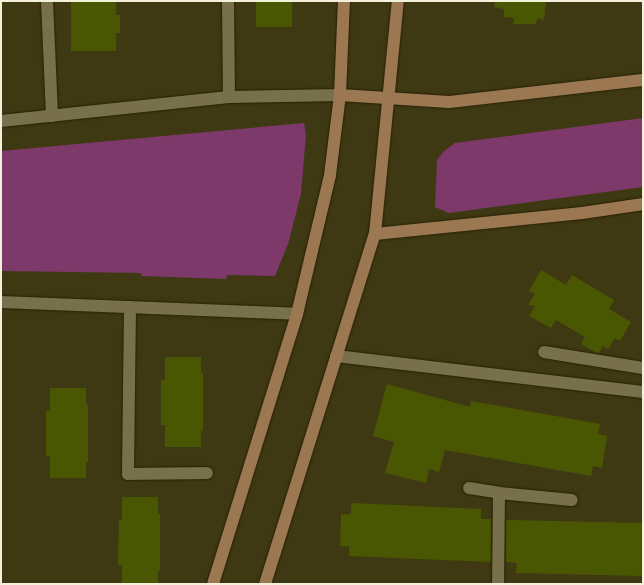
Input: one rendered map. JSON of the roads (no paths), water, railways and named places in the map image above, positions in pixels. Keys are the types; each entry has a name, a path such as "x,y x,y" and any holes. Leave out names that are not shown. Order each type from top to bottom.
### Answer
{"street":[{"path":"47,1 52,116"},
{"path":"228,1 229,97"},
{"path":"213,584 297,314 330,175 340,95 344,1"},
{"path":"265,584 375,234 398,1"},
{"path":"1,121 229,97 340,95 448,102 643,80"},
{"path":"375,234 582,213 643,204"},
{"path":"1,302 297,314"},
{"path":"130,307 128,474 207,473"},
{"path":"544,352 643,368"},
{"path":"336,356 643,392"},
{"path":"469,488 499,493 572,500"},
{"path":"498,584 499,493"}]}
